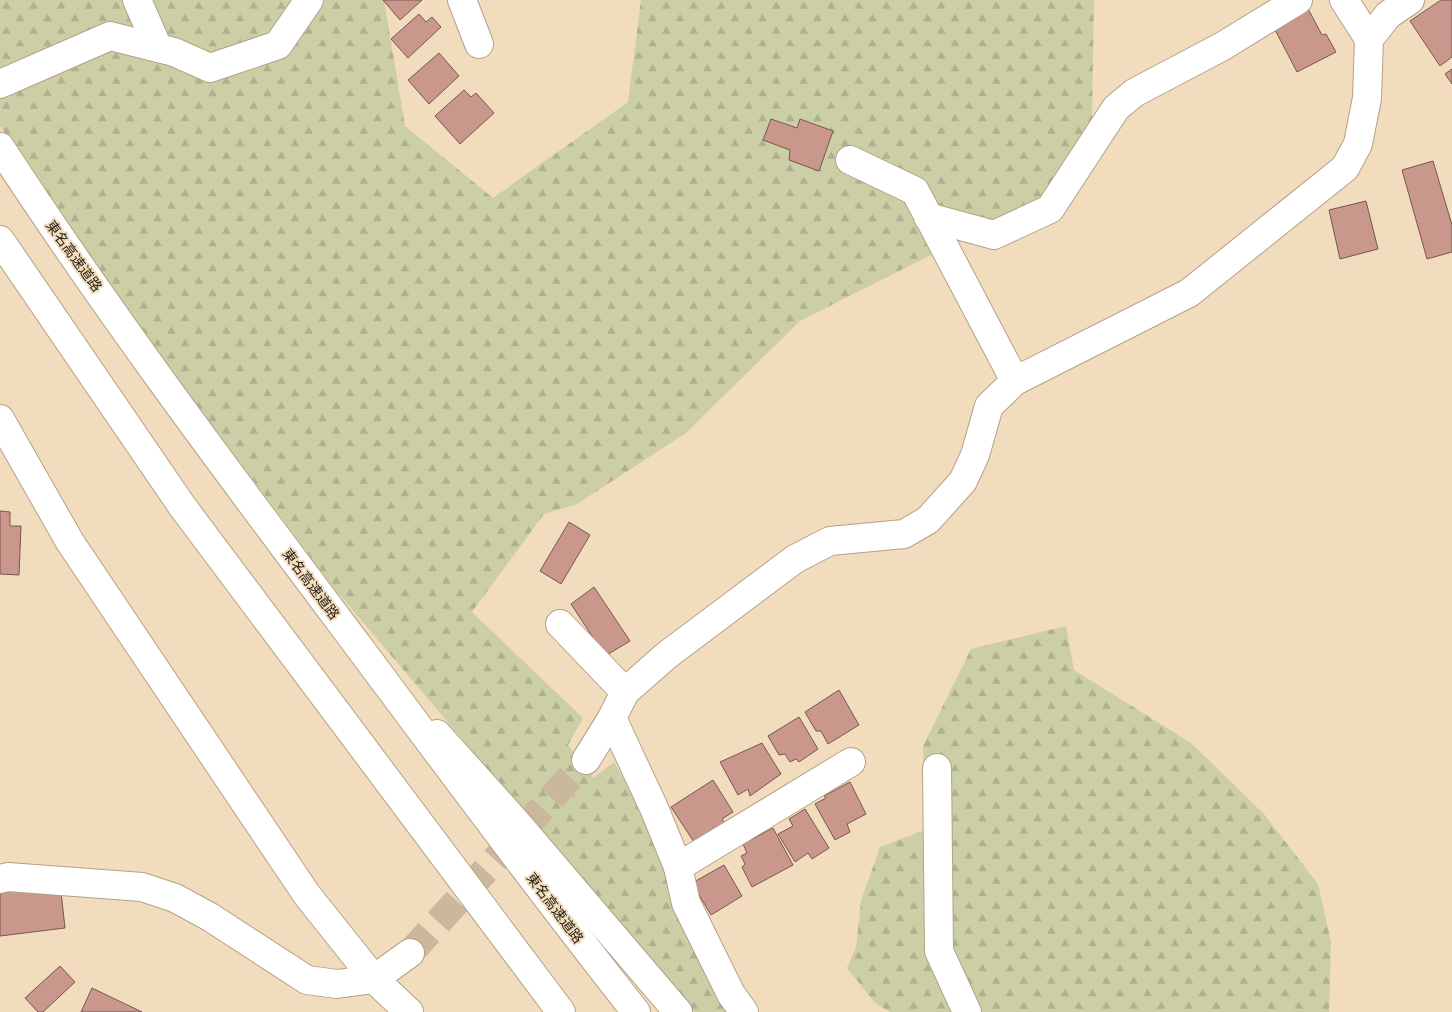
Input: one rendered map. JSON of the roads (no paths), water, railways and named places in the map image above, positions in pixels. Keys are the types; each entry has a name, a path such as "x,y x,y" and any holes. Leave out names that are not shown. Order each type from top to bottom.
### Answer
{"main road":[{"path":"137,0 158,48"},
{"path":"0,84 110,36 174,52 210,68 278,45 309,0"},
{"path":"462,0 480,44"},
{"path":"928,217 994,235 1050,210 1116,108 1134,93 1223,46 1298,0"},
{"path":"586,760 612,718 624,692 667,655 795,559 830,541 904,534 928,520 964,481 975,455 989,406 1015,381 1189,293 1345,168 1358,144 1368,98 1369,39 1344,0"},
{"path":"1369,39 1388,15 1410,0"},
{"name":"東名高速道路","path":"0,147 41,210 252,505 567,925 636,1012"},
{"path":"850,160 915,191 1015,381"},
{"path":"0,240 182,506 561,1012"},
{"path":"0,419 70,542 307,895 374,979 409,1012"},
{"path":"560,624 624,692"},
{"path":"360,649 517,822 678,1012"},
{"path":"612,718 654,808 678,867 686,903 731,994 744,1012"},
{"path":"678,867 851,762"},
{"path":"937,768 939,951 968,1012"},
{"path":"0,879 8,877 142,888 175,898 210,917 307,980 337,984 374,979 410,953"}],"tunnel":[{"path":"410,953 586,760"}]}
